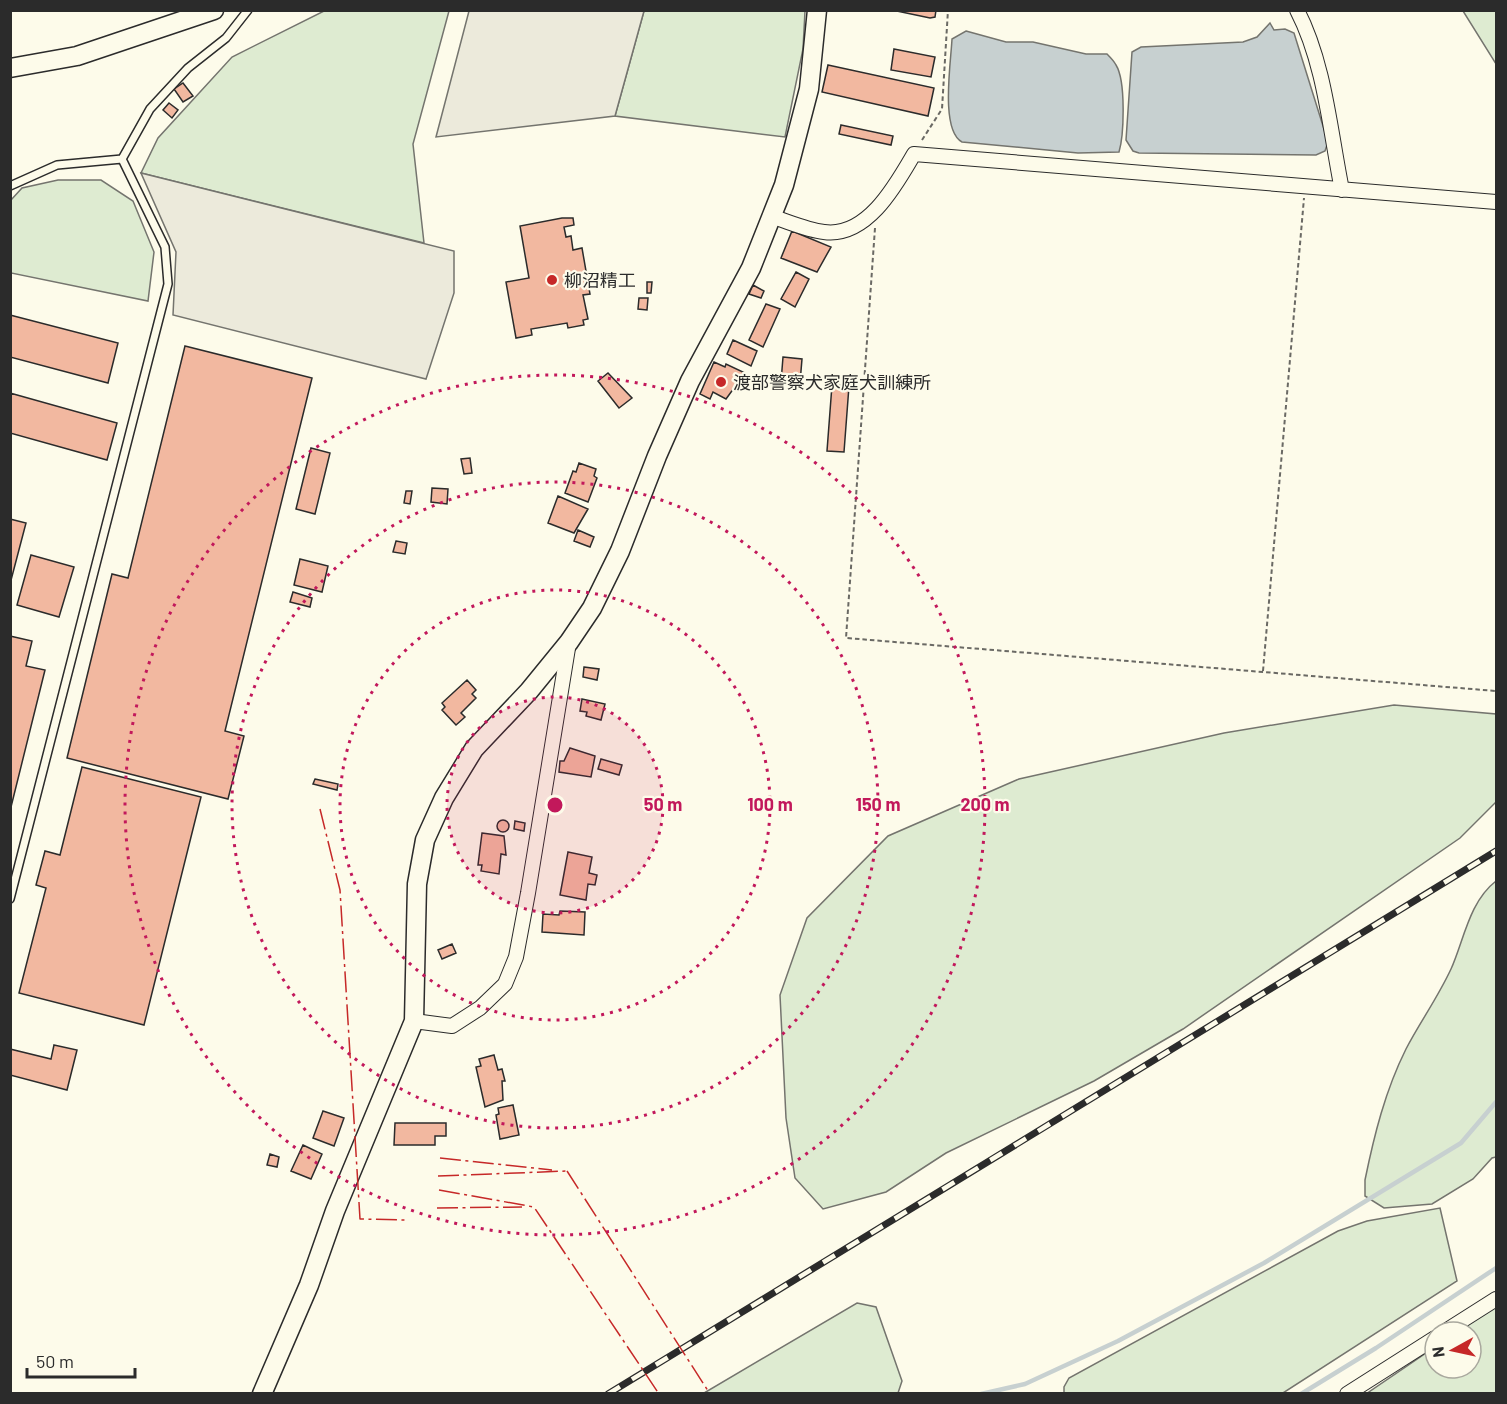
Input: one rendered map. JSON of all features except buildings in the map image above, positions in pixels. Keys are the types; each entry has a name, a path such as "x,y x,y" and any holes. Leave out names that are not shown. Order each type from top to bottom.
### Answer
{"street":[{"path":"10,69 77,56 189,15 214,10"},
{"path":"262,1394 309,1285 335,1210 414,1021 417,884 425,840 444,798 474,749 530,691 569,642 592,608 620,551 690,381 751,267 794,154 809,89 817,10"},
{"path":"1297,11 1304,24 1319,74 1342,190"},
{"path":"770,216 824,232 847,232 871,213 896,186 914,154 1497,202"},
{"path":"414,1021 452,1026 494,997 505,984 516,957 528,893 569,642"},
{"path":"1463,1320 1497,1299"},
{"path":"1347,1394 1423,1346"}],"lane":[{"path":"122,159 150,109 188,68 226,38 248,10"},
{"path":"10,186 57,165 122,159"},
{"path":"10,899 168,284 165,247 122,159"}],"path":[{"path":"914,154 942,109 948,11 1297,11"},
{"path":"1263,671 1305,187"},
{"path":"871,213 876,234 846,638 1497,691"}],"green space":[{"path":"324,11 449,11 413,144 424,243 141,173 158,138 232,57"},
{"path":"644,11 805,11 803,49 785,137 615,116"},
{"path":"1463,11 1496,11 1496,64"},
{"path":"58,180 101,180 133,201 154,252 148,301 11,273 11,200 22,188"},
{"path":"1394,705 1496,714 1496,802 1460,838 1183,1029 1094,1081 946,1153 886,1192 823,1209 795,1178 786,1118 780,995 807,918 888,836 1019,779 1224,733"},
{"path":"1496,881 1496,1157 1492,1158 1473,1179 1432,1204 1384,1208 1365,1196 1365,1180 1386,1097 1406,1049 1451,969 1473,910"},
{"path":"1440,1208 1457,1281 1283,1393 1064,1393 1064,1387 1069,1378 1338,1231 1367,1221"},
{"path":"857,1303 876,1307 902,1381 898,1393 704,1393"},
{"path":"1496,1305 1496,1393 1366,1394 1423,1355 1423,1380 1483,1380 1483,1320 1474,1320"}],"shaded area":[{"path":"469,11 644,11 615,116 436,137"},
{"path":"1270,23 1274,30 1285,29 1294,33 1328,142 1325,151 1316,155 1139,153 1133,151 1126,140 1132,52 1141,47 1243,42 1257,37"},
{"path":"966,31 1006,42 1033,42 1086,54 1107,54 1116,65 1123,95 1123,121 1119,152 1078,153 962,142 955,135 951,124 948,95 952,39"},
{"path":"141,173 454,251 454,293 426,379 173,315 176,252"}],"waterway":[{"path":"981,1394 1025,1384 1118,1341 1264,1263 1461,1143 1496,1102"},
{"path":"1301,1394 1376,1348 1496,1268"}],"railway":[{"path":"608,1394 1496,851"}],"power":[{"path":"320,809 340,890 360,1219 406,1220"},
{"path":"440,1158 552,1170"},
{"path":"567,1171 710,1394"},
{"path":"438,1176 567,1171"},
{"path":"439,1190 534,1207 659,1394"},
{"path":"437,1208 522,1207"}],"place":[{"name":"柳沼精工","path":"552,280"},
{"name":"渡部警察犬家庭犬訓練所","path":"721,382"}]}
